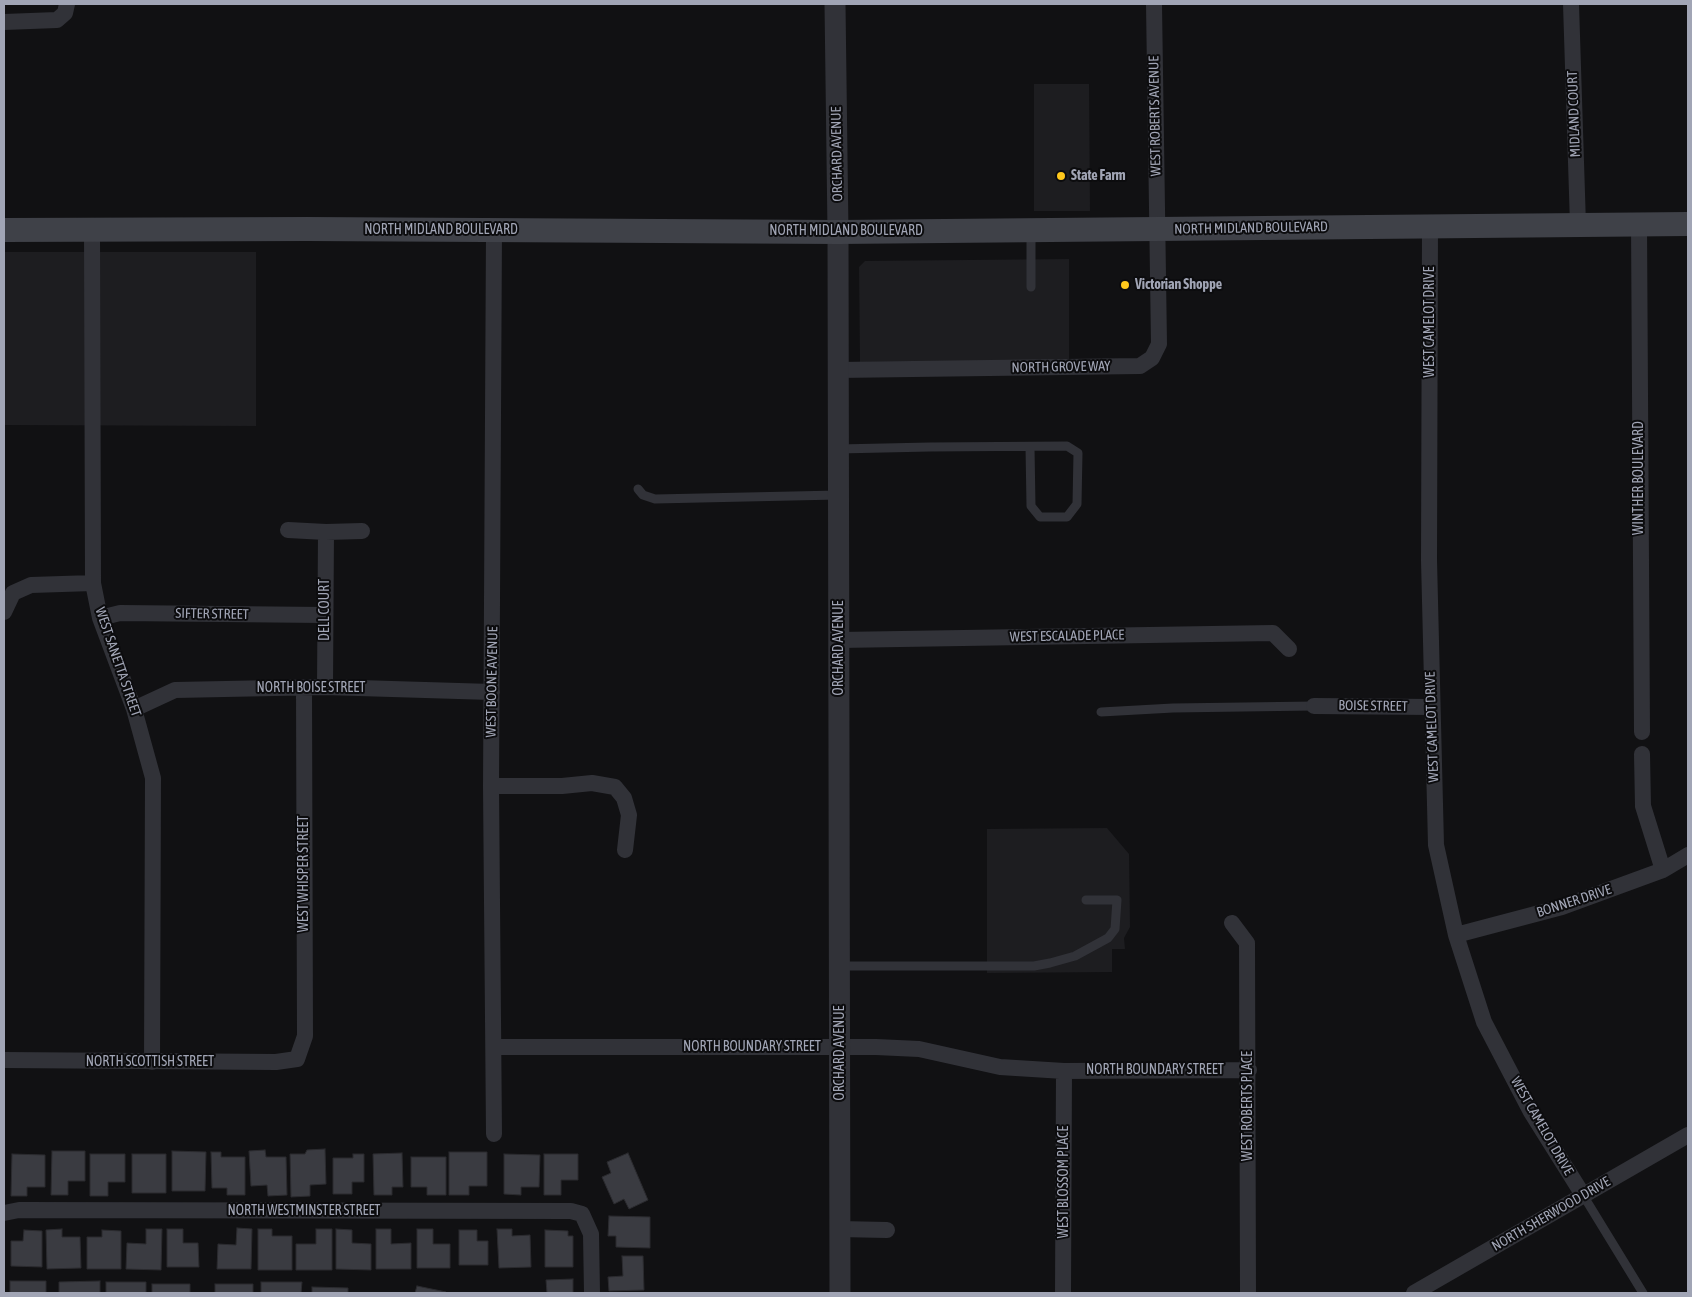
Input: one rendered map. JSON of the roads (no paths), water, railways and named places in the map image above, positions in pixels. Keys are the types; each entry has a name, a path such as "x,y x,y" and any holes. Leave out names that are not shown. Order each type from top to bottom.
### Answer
{"main road":[{"name":"NORTH MIDLAND BOULEVARD","path":"4,230 838,232 1688,224"}],"street":[{"path":"4,22 57,20 65,13 67,4"},
{"name":"ORCHARD AVENUE","path":"835,4 838,232 840,1293"},
{"name":"WEST ROBERTS AVENUE","path":"1154,4 1157,229"},
{"name":"MIDLAND COURT","path":"1571,4 1578,225"},
{"name":"WINTHER BOULEVARD","path":"1639,224 1642,732"},
{"name":"WEST CAMELOT DRIVE","path":"1430,226 1431,707 1436,845 1456,936 1484,1022 1531,1112 1583,1195"},
{"name":"NORTH GROVE WAY","path":"838,370 1140,366 1152,358 1159,344 1157,229"},
{"name":"WEST BOONE AVENUE","path":"494,230 491,786 494,1134"},
{"name":"WEST SANETTA STREET","path":"92,231 93,582 100,618 134,709 153,778 152,1062"},
{"path":"288,530 362,531"},
{"name":"DELL COURT","path":"325,688 326,532"},
{"path":"4,612 12,593 31,585 93,582"},
{"name":"SIFTER STREET","path":"100,618 120,613 324,615"},
{"name":"WEST ESCALADE PLACE","path":"839,640 1273,633 1289,649"},
{"name":"WEST WHISPER STREET","path":"296,1059 304,1036 304,688"},
{"name":"NORTH BOISE STREET","path":"134,709 175,690 325,688 492,692"},
{"name":"BOISE STREET","path":"1314,706 1431,707"},
{"path":"1642,754 1643,806 1663,870"},
{"path":"491,786 562,786 592,783 615,787 624,798 629,815 625,850"},
{"name":"BONNER DRIVE","path":"1456,936 1562,907 1663,870 1688,855"},
{"name":"WEST ROBERTS PLACE","path":"1232,923 1247,943 1249,1070 1248,1293"},
{"name":"NORTH BOUNDARY STREET","path":"494,1047 839,1047 919,1049 1000,1067 1064,1070 1249,1070"},
{"name":"NORTH SCOTTISH STREET","path":"4,1060 276,1062 296,1059"},
{"name":"WEST BLOSSOM PLACE","path":"1064,1070 1064,1293"},
{"name":"NORTH SHERWOOD DRIVE","path":"1414,1293 1688,1135"},
{"name":"NORTH WESTMINSTER STREET","path":"4,1213 19,1210 571,1211 582,1214 591,1234 592,1293"},
{"path":"839,1229 887,1230"}],"lane":[{"path":"1031,287 1032,230"},
{"path":"838,449 1030,446 1067,446 1078,453 1077,504 1067,517 1040,517 1032,506 1030,446"},
{"path":"638,489 643,495 655,499 838,495"},
{"path":"1101,712 1173,708 1314,706"},
{"path":"840,966 1034,966 1050,963 1075,956 1108,938 1115,929 1117,900 1086,900"},
{"path":"1583,1195 1643,1293"}],"place":[{"name":"State Farm","path":"1061,176"},
{"name":"Victorian Shoppe","path":"1125,285"}]}
